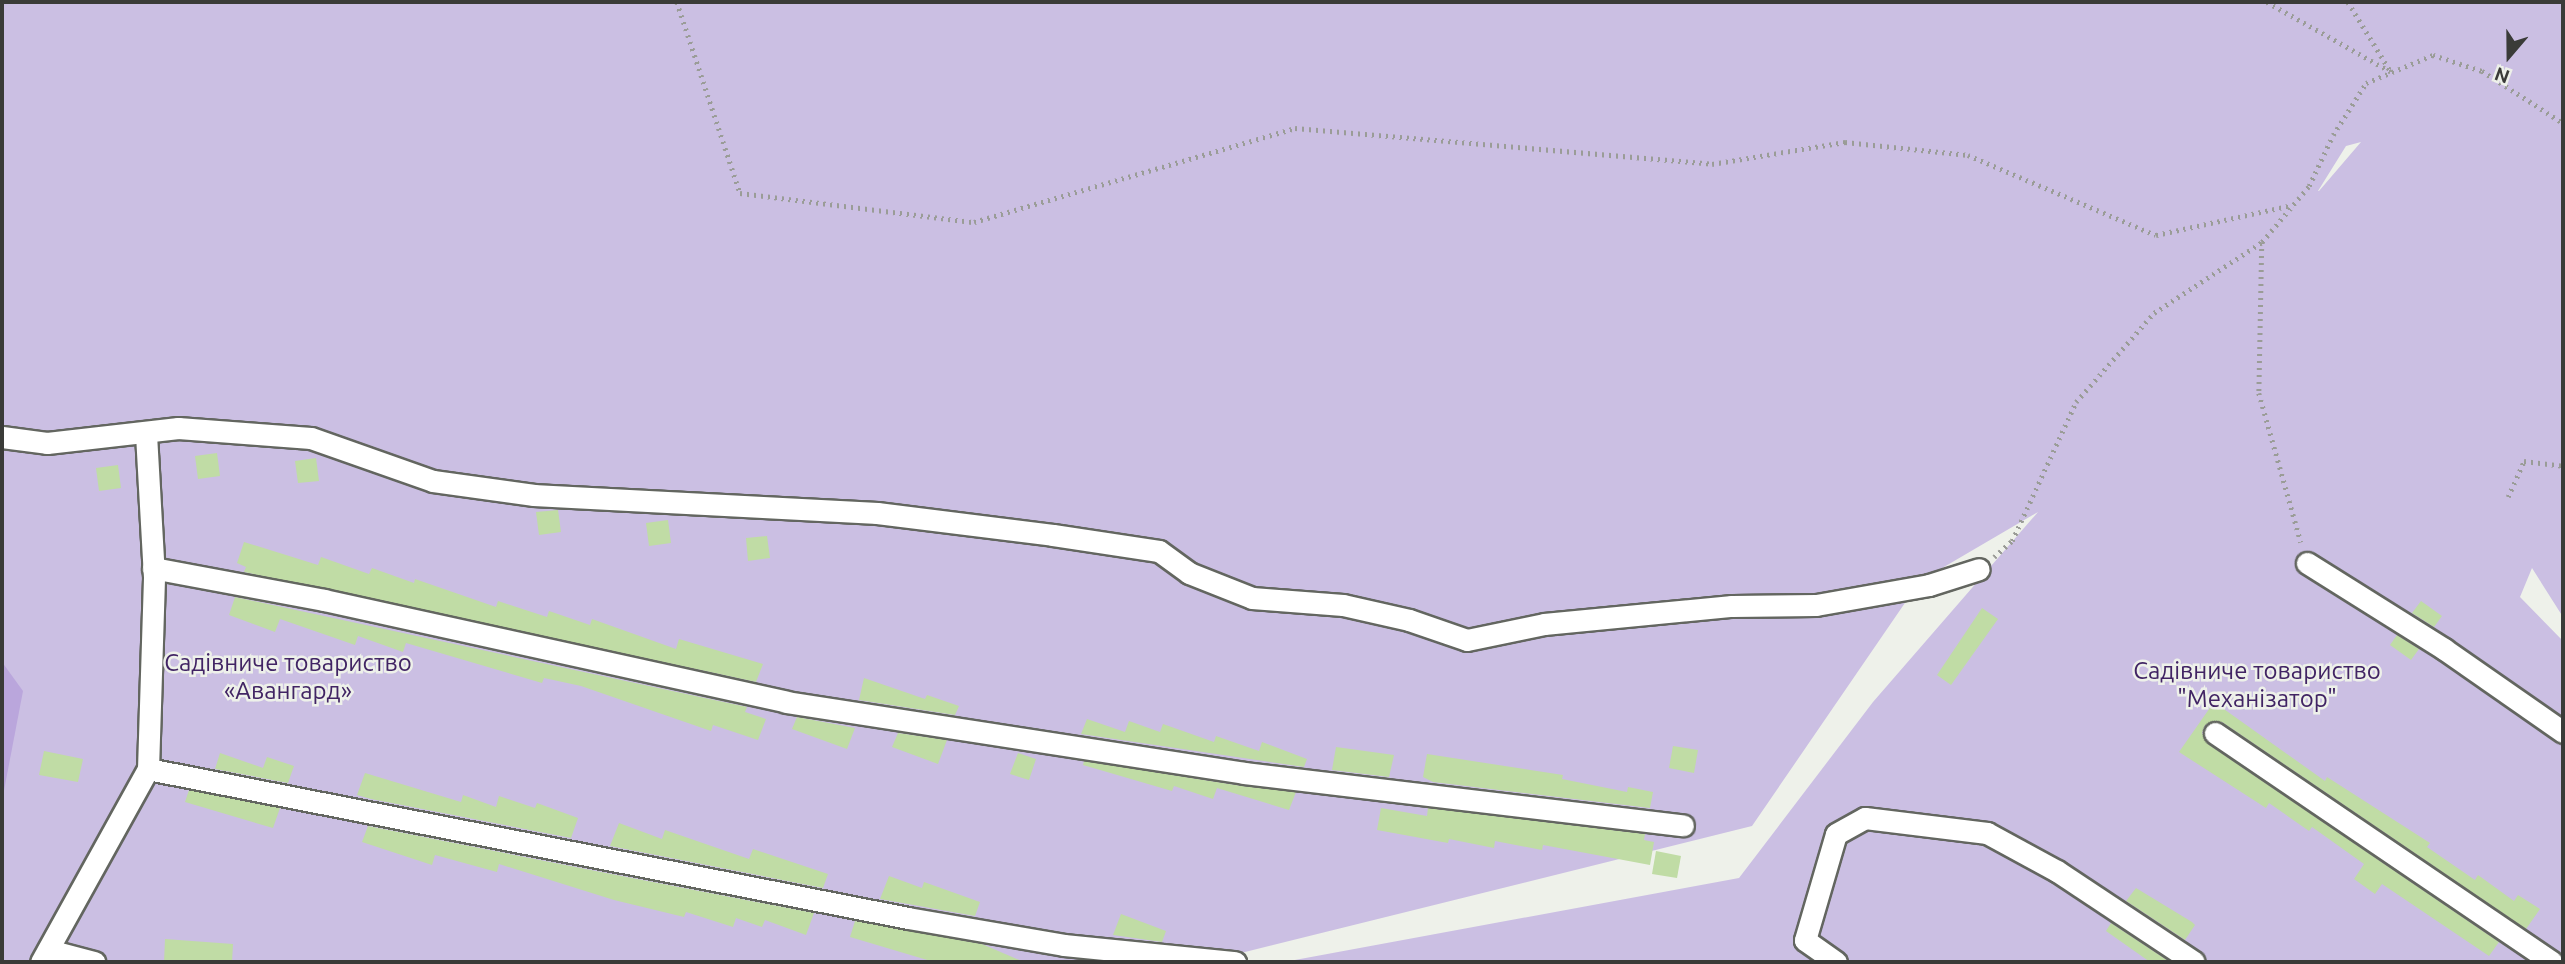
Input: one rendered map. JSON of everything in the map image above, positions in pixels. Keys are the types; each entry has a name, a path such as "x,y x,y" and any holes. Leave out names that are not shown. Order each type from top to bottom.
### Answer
{"street":[{"path":"2,437 47,443 178,428 311,438 433,481 534,495 877,513 1080,539 1159,551 1189,573 1252,598 1343,605 1409,620 1467,640 1544,624 1732,606 1816,605 1929,585 1979,569"},
{"path":"94,962 45,956 148,769 153,568 146,433"},
{"path":"2307,563 2444,649 2563,732"},
{"path":"153,568 324,600 786,702 1244,773 1684,825"},
{"path":"2215,733 2552,962"},
{"path":"148,769 896,916 1064,945 1235,962"},
{"path":"1836,962 1805,940 1836,834 1865,818 1987,833 2057,871 2194,962"}],"path":[{"path":"677,2 740,193 974,222 1295,128 1712,164 1844,142 1968,155 2156,235 2293,205"},
{"path":"2267,2 2391,72"},
{"path":"2348,2 2391,72"},
{"path":"1979,569 2012,541 2076,402 2154,313 2262,242 2309,186 2333,135 2366,83 2433,55 2482,71 2563,122"},
{"path":"2262,242 2259,393 2307,563"},
{"path":"2508,497 2524,461 2563,466"}],"green space":[{"path":"2,2 2563,2 2563,617 2532,568 2520,597 2563,641 2563,962 1284,962 1739,878 1873,702 2038,512 1920,581 1752,826 1205,962 2,962","holes":["2361,142 2319,191 2346,146"]}],"shaded area":[{"path":"2,662 23,691 2,801"}],"building":[{"path":"217,453 220,476 198,479 195,456"},
{"path":"316,458 319,481 298,483 295,461"},
{"path":"118,465 121,488 99,491 96,468"},
{"path":"558,510 561,532 539,535 536,512"},
{"path":"668,520 671,543 649,546 646,523"},
{"path":"767,536 770,558 748,561 746,538"},
{"path":"244,542 318,565 321,557 369,574 372,568 414,583 415,579 496,607 498,601 547,617 549,611 590,625 592,619 676,649 679,639 763,664 756,682 244,572 246,567 237,563"},
{"path":"235,597 747,707 745,712 766,719 758,740 713,725 711,731 581,686 544,678 542,683 406,643 403,652 358,636 355,645 280,619 275,632 229,615"},
{"path":"2421,601 2442,616 2434,627 2412,613"},
{"path":"1982,608 1998,619 1951,685 1937,675"},
{"path":"2397,635 2419,649 2411,660 2390,645"},
{"path":"864,678 925,699 927,695 959,706 955,715 859,700"},
{"path":"2214,702 2325,781 2327,777 2430,843 2427,847 2475,880 2478,875 2514,901 2518,895 2540,909 2526,929 2222,722 2205,725 2202,733 2208,744 2499,942 2489,956 2382,884 2375,894 2354,879 2364,864 2312,827 2309,831 2269,803 2266,808 2179,752"},
{"path":"797,717 855,728 847,749 792,729"},
{"path":"1087,719 1125,732 1129,721 1160,732 1163,724 1214,742 1216,736 1259,751 1262,742 1307,759 1304,767 1081,734"},
{"path":"898,733 947,740 938,764 892,747"},
{"path":"1673,746 1698,750 1694,773 1669,768"},
{"path":"1336,747 1394,755 1389,777 1332,770"},
{"path":"44,751 83,759 78,782 39,775"},
{"path":"220,753 263,768 267,757 294,766 288,783 215,769"},
{"path":"1018,753 1036,759 1029,780 1010,774"},
{"path":"1427,754 1563,775 1562,779 1627,792 1628,787 1653,792 1650,808 1433,782 1423,777"},
{"path":"1084,761 1296,792 1289,810 1217,788 1213,799 1174,786 1172,791 1083,765"},
{"path":"365,773 461,802 463,795 496,807 499,796 535,808 537,803 578,818 571,838 371,799 357,795"},
{"path":"189,790 280,808 273,828 185,802"},
{"path":"1381,808 1427,816 1428,808 1645,834 1644,840 1654,842 1650,865 1543,845 1542,850 1495,841 1494,848 1449,839 1448,843 1377,830"},
{"path":"619,823 662,839 665,830 749,859 753,849 828,874 823,888 610,846"},
{"path":"368,826 814,913 806,935 765,920 762,927 736,918 733,927 686,912 684,917 614,900 499,864 497,872 435,855 432,865 362,842"},
{"path":"1656,851 1681,856 1677,878 1652,874"},
{"path":"889,876 922,888 924,882 980,902 975,916 880,899"},
{"path":"2136,888 2195,925 2185,940 2126,901"},
{"path":"1121,914 1166,931 1162,942 1113,935"},
{"path":"855,921 982,944 1024,962 934,962 850,937"},
{"path":"2111,923 2170,962 2150,962 2106,931"},
{"path":"165,939 233,944 232,962 164,962"}],"park label":[{"name":"Садівниче товариство «Авангард»","path":"288,677"},
{"name":"Садівниче товариство \"Механізатор\"","path":"2257,685"}]}
